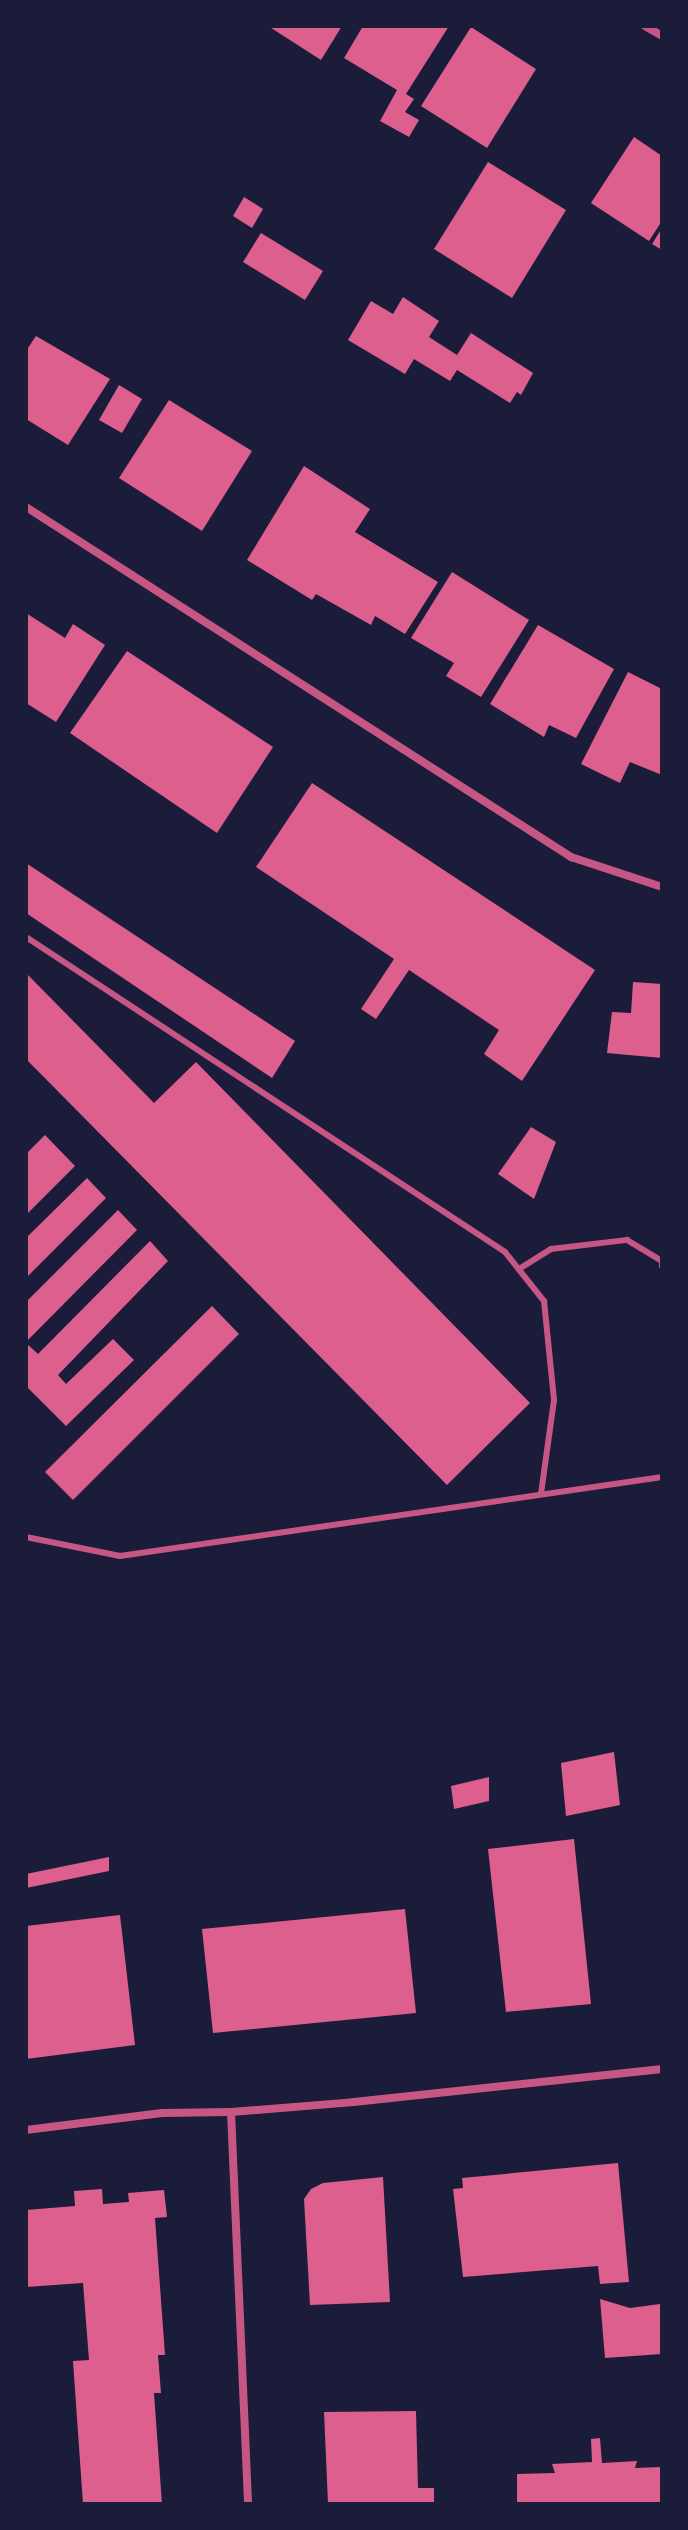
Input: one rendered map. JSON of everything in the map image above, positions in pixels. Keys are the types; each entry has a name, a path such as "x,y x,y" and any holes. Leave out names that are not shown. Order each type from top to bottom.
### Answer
{"street":[{"path":"645,26 662,36"},
{"path":"26,507 571,857 662,887"},
{"path":"26,2130 162,2113 231,2112 662,2069"},
{"path":"231,2112 248,2504"}],"lane":[{"path":"26,937 505,1252 544,1301 554,1400 541,1494"},
{"path":"519,1269 551,1249 627,1240 662,1261 662,1266"},
{"path":"26,1537 120,1556 662,1477"}],"building":[{"path":"268,26 342,26 321,60"},
{"path":"363,26 449,26 406,94 414,99 405,112 419,120 409,137 380,121 397,90 344,58"},
{"path":"471,27 536,69 487,148 421,106"},
{"path":"634,137 662,156 662,221 649,241 591,203"},
{"path":"488,162 566,210 512,298 434,249"},
{"path":"244,197 263,209 252,228 233,216"},
{"path":"662,228 662,250 652,244"},
{"path":"261,233 323,271 305,300 243,262"},
{"path":"403,297 439,321 429,337 457,355 471,333 533,373 521,395 517,392 510,403 457,370 450,381 414,359 405,374 348,340 371,301 393,314"},
{"path":"36,336 110,379 68,445 26,419 26,351"},
{"path":"119,385 142,399 122,433 99,420"},
{"path":"169,400 252,451 202,531 119,478"},
{"path":"304,466 370,509 355,532 438,582 405,634 375,616 371,625 316,594 312,600 247,560"},
{"path":"452,572 529,620 481,697 446,676 454,663 411,638"},
{"path":"26,613 65,638 73,624 105,645 56,722 26,703"},
{"path":"538,625 614,669 576,738 549,725 544,737 490,704"},
{"path":"127,651 273,747 217,833 70,733"},
{"path":"628,672 662,689 662,775 630,762 620,783 581,764"},
{"path":"312,783 595,970 522,1081 484,1054 499,1030 409,970 376,1019 361,1009 394,959 256,867"},
{"path":"26,863 295,1041 272,1078 26,913"},
{"path":"26,973 154,1103 196,1062 530,1403 447,1485 26,1059"},
{"path":"633,982 662,984 662,1058 607,1053 612,1012 631,1013"},
{"path":"531,1127 556,1142 534,1199 498,1174"},
{"path":"45,1135 75,1166 26,1215 26,1154"},
{"path":"87,1178 106,1198 26,1278 26,1238"},
{"path":"118,1210 137,1230 26,1342 26,1302"},
{"path":"150,1241 168,1261 58,1375 66,1384 113,1339 134,1360 66,1426 26,1386 26,1343 38,1354"},
{"path":"212,1306 239,1334 73,1500 45,1472"},
{"path":"614,1752 620,1805 566,1816 561,1763"},
{"path":"489,1777 489,1801 454,1809 451,1786"},
{"path":"574,1839 591,2004 506,2012 488,1849"},
{"path":"109,1857 109,1871 26,1888 26,1874"},
{"path":"405,1909 416,2013 213,2033 202,1929"},
{"path":"120,1915 135,2045 26,2059 26,1926"},
{"path":"618,2163 629,2282 600,2284 598,2266 463,2277 453,2189 463,2188 462,2178"},
{"path":"383,2177 390,2302 310,2305 304,2199 311,2189 323,2183"},
{"path":"102,2189 103,2204 129,2202 128,2193 164,2190 167,2217 155,2218 165,2355 158,2355 161,2393 154,2393 162,2504 83,2504 73,2361 89,2360 83,2283 26,2287 26,2210 75,2206 74,2191"},
{"path":"600,2299 630,2308 660,2304 662,2354 605,2358"},
{"path":"416,2411 418,2488 434,2488 434,2504 328,2504 324,2412"},
{"path":"600,2438 602,2463 637,2461 635,2468 662,2467 662,2504 517,2504 517,2474 555,2473 552,2464 592,2462 591,2439"}]}
